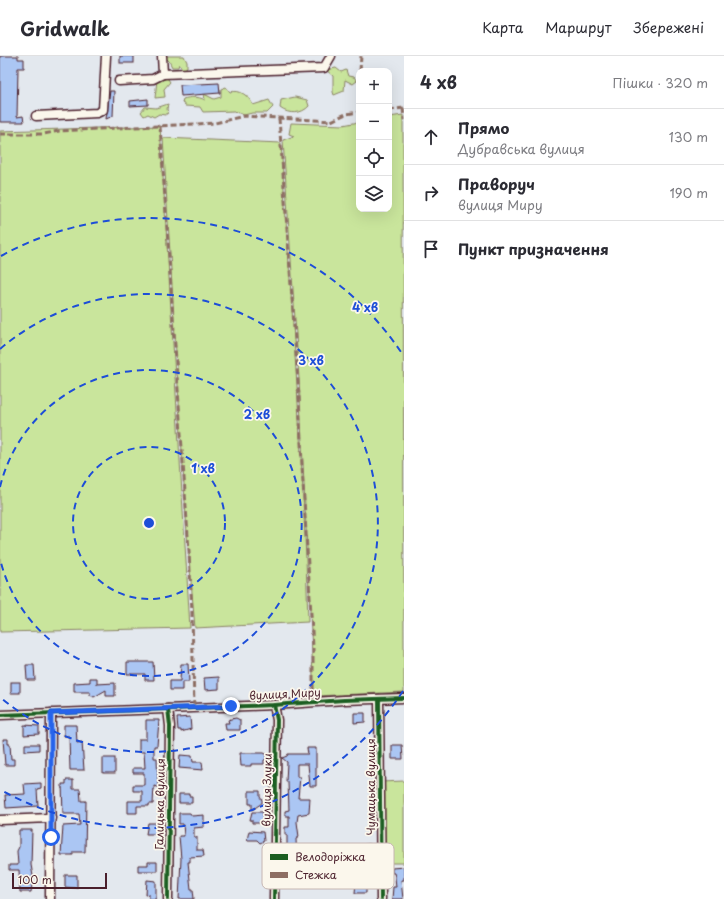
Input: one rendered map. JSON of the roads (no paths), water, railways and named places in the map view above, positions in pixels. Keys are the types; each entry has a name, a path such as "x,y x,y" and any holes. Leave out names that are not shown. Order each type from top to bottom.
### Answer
{"street":[{"path":"36,116 97,113 103,110 106,56"},
{"path":"162,56 163,74"},
{"path":"119,81 152,79 163,74 324,68 331,56"},
{"name":"вулиця Миру","path":"0,715 274,705 404,698"},
{"name":"Чумацька вулиця","path":"380,699 381,843"},
{"name":"вулиця Злуки","path":"274,705 277,720 275,843"},
{"name":"Галицька вулиця","path":"168,709 170,726 168,899"},
{"path":"50,899 51,713"},
{"path":"0,820 51,818"},
{"name":"вулиця Злуки","path":"274,889 274,899"},
{"name":"Чумацька вулиця","path":"381,889 381,899"}]}
